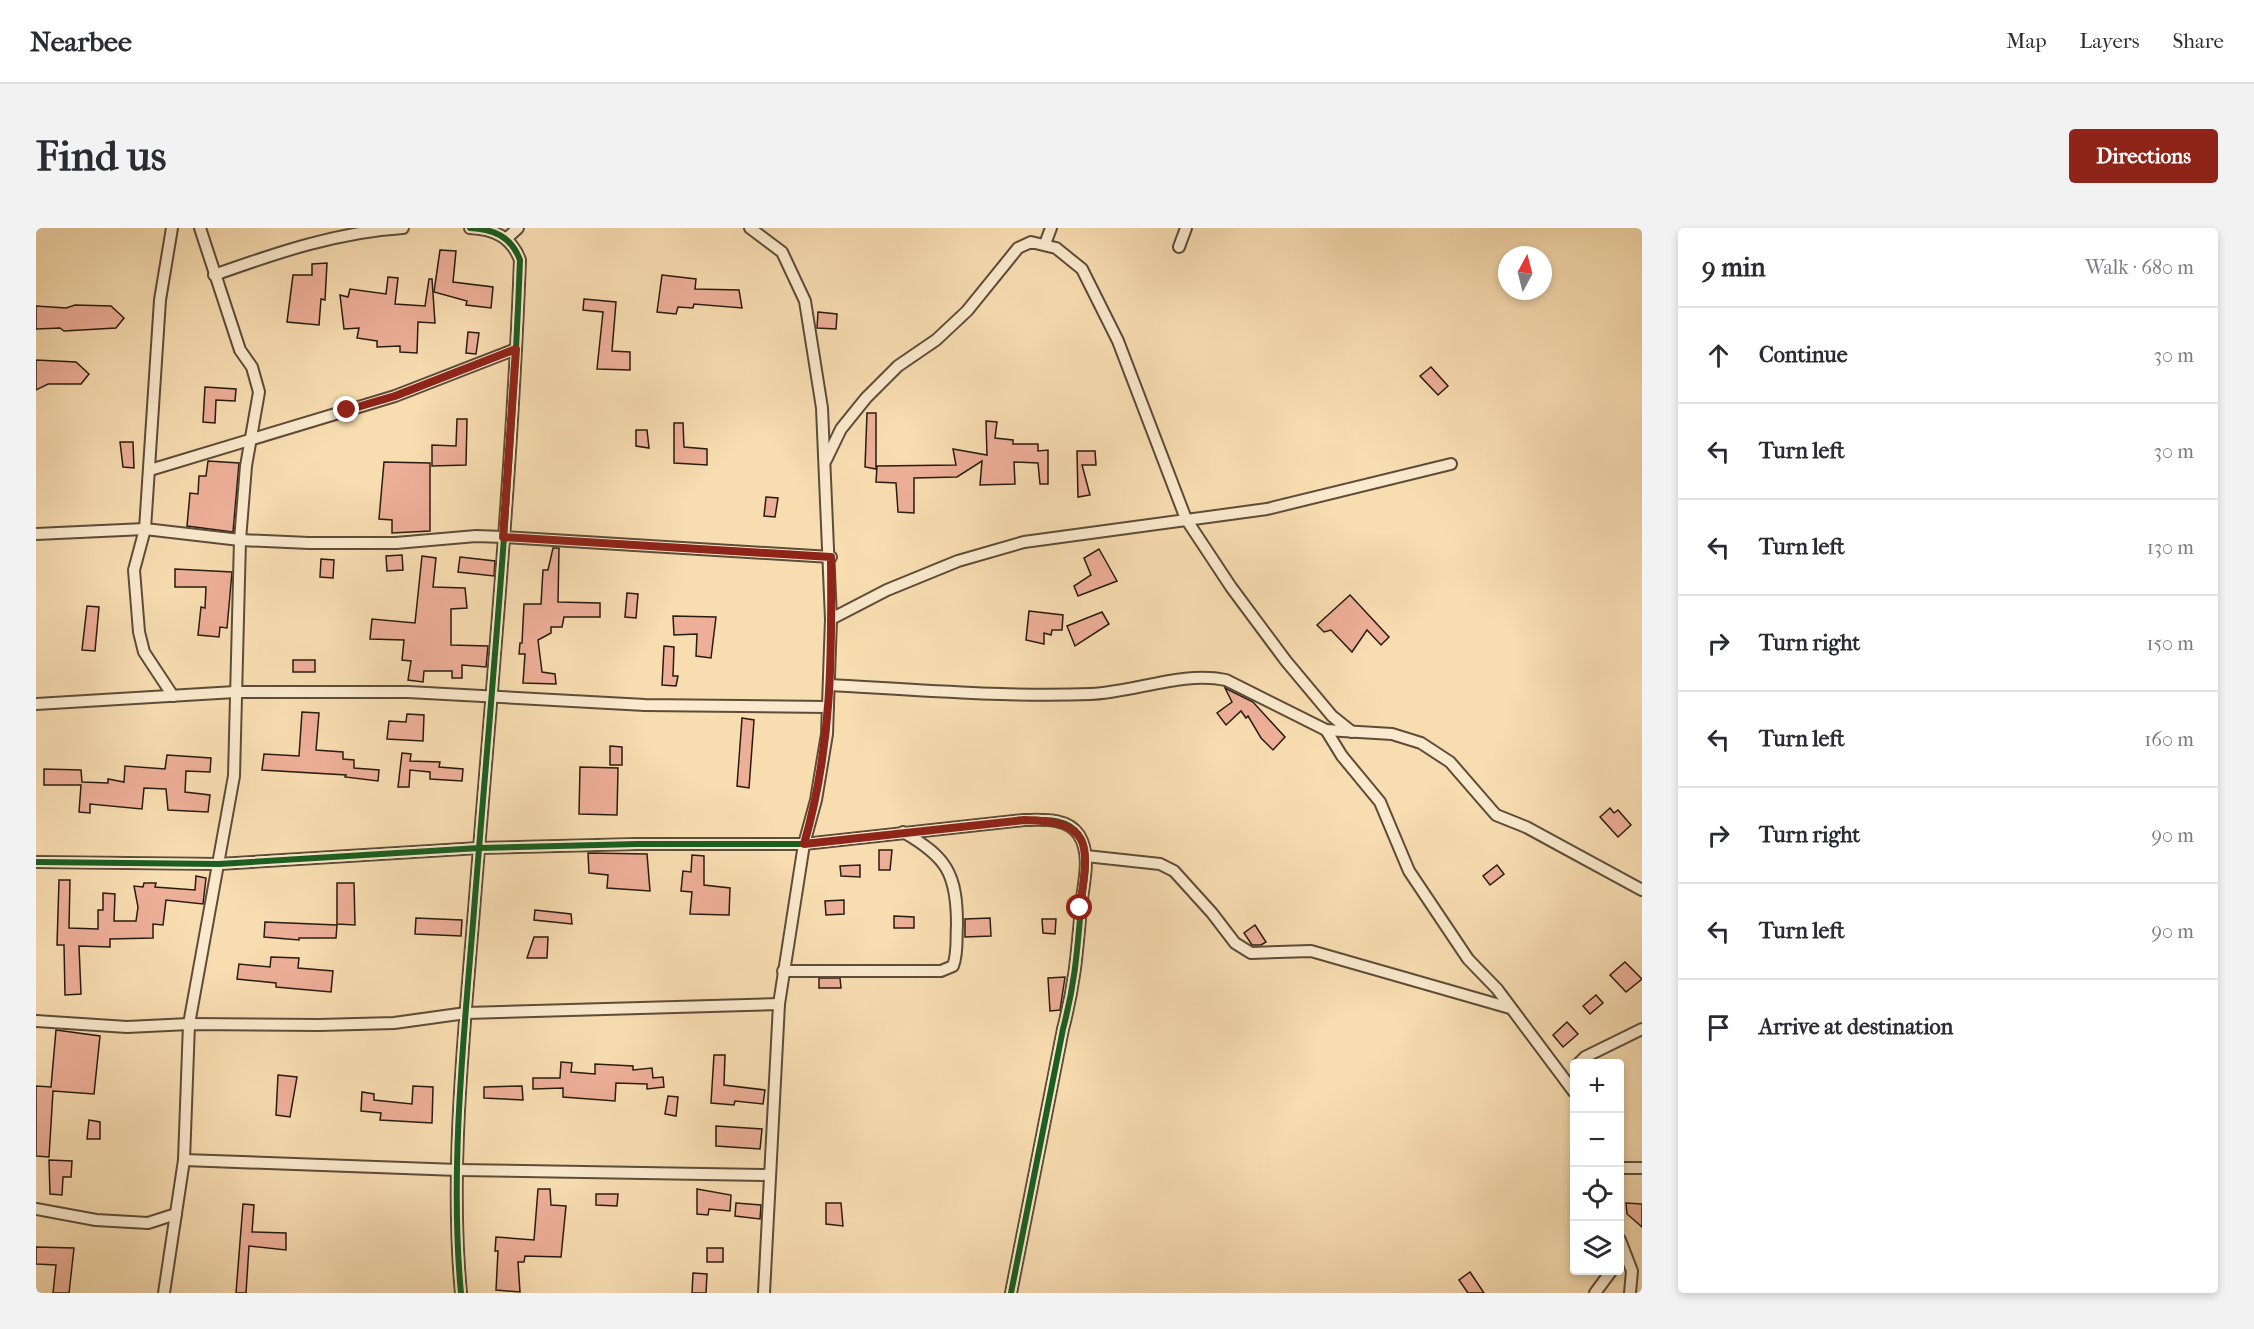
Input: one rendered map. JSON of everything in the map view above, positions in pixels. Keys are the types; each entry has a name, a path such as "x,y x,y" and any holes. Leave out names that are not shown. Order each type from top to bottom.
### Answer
{"street":[{"path":"172,228 160,300 145,529 134,570 139,632 144,652 174,696"},
{"path":"164,1293 184,1160 189,1024 234,776 240,540 246,466 259,393 252,367 240,350 200,228"},
{"path":"214,275 292,248 370,230 403,228"},
{"path":"461,1293 458,1261 458,1170 466,1013 493,695 516,349 519,260 516,248 507,238 495,232 470,228"},
{"path":"507,238 518,228"},
{"path":"750,228 782,252 805,301 822,408 831,557 830,685 827,735 816,800 804,844 779,1004 774,1138 764,1293"},
{"path":"1045,244 1051,228"},
{"path":"1179,247 1186,228"},
{"path":"825,461 841,429 867,398 898,366 936,340 967,311 1018,249 1031,242 1045,244 1065,254 1082,269 1118,341 1186,519 1231,587 1286,662 1332,716 1352,732"},
{"path":"150,470 395,396 516,349"},
{"path":"831,619 886,590 958,561 1024,542 1267,509 1451,464"},
{"path":"36,534 145,529 240,540 396,543 476,536 831,557"},
{"path":"830,685 1034,696 1107,693 1190,678 1210,677 1238,685 1326,730 1392,734 1421,743 1450,762 1496,815 1555,842 1642,890"},
{"path":"36,704 235,692 408,692 645,705 828,707"},
{"path":"1326,730 1342,756 1380,802 1409,871 1468,959 1497,989 1570,1085"},
{"path":"36,862 219,864 479,848 637,844 804,844 1024,820 1054,820 1070,826 1079,836 1086,856 1074,987 1063,1029 1011,1293"},
{"path":"783,971 941,971 954,966 957,894 952,879 927,846 903,832"},
{"path":"1086,856 1160,864 1174,871 1235,943 1251,954 1311,951 1510,1008"},
{"path":"36,1021 89,1026 394,1023 466,1013 779,1004"},
{"path":"1582,1059 1642,1029"},
{"path":"1564,1076 1570,1070"},
{"path":"184,1160 458,1170 770,1175"},
{"path":"1624,1168 1642,1168"},
{"path":"36,1209 96,1220 148,1223 176,1215"},
{"path":"1624,1258 1633,1280 1630,1293"},
{"path":"1595,1293 1608,1275"}],"building":[{"path":"440,250 456,251 453,282 493,287 491,308 466,305 467,301 434,292"},
{"path":"327,263 325,300 321,299 319,325 287,322 293,275 312,275 312,264"},
{"path":"662,275 696,279 695,289 739,290 742,308 694,304 693,308 678,307 676,314 657,312"},
{"path":"388,277 398,278 395,304 425,306 429,279 432,279 435,323 418,322 417,353 400,352 400,346 377,347 377,341 357,338 359,328 344,329 340,295 348,297 350,289 386,294"},
{"path":"584,299 616,302 612,351 630,352 630,370 597,369 603,312 583,310"},
{"path":"75,305 111,306 124,318 116,328 64,331 60,328 36,329 36,306 66,308"},
{"path":"818,312 837,314 836,329 817,328"},
{"path":"468,332 479,333 476,354 466,353"},
{"path":"36,360 76,362 89,374 81,384 48,384 36,390"},
{"path":"1431,367 1448,386 1438,395 1420,376"},
{"path":"205,387 236,389 235,401 216,400 215,423 203,422"},
{"path":"867,413 876,413 876,469 865,467"},
{"path":"457,419 467,419 466,465 432,466 432,445 456,446"},
{"path":"986,421 997,422 995,438 1013,440 1013,444 1038,444 1038,451 1048,450 1048,484 1040,484 1038,463 1014,462 1015,484 980,485 982,461 957,477 914,478 914,513 898,512 896,483 876,482 877,466 956,465 953,449 987,455"},
{"path":"674,423 683,423 684,447 707,449 707,465 674,463"},
{"path":"636,430 647,430 649,448 636,446"},
{"path":"120,442 133,442 134,468 123,467"},
{"path":"1077,451 1095,451 1096,465 1082,465 1090,495 1078,497"},
{"path":"208,461 239,463 233,532 187,526 190,493 198,494 199,476 206,476"},
{"path":"384,462 430,463 430,531 392,533 392,520 379,519"},
{"path":"766,497 778,498 775,517 764,516"},
{"path":"553,548 559,548 558,602 600,603 600,617 564,617 562,627 551,627 551,633 538,640 542,672 555,674 556,684 523,683 525,654 519,654 520,643 522,643 524,604 541,604 543,570 548,570"},
{"path":"1099,549 1117,581 1078,596 1074,586 1091,575 1084,558"},
{"path":"402,555 403,570 387,571 386,556"},
{"path":"422,556 436,558 433,587 465,588 467,608 451,609 451,645 488,646 486,667 462,665 462,678 452,678 452,671 424,671 423,682 408,680 411,661 402,660 404,640 370,639 372,619 415,623"},
{"path":"460,557 495,561 494,576 458,572"},
{"path":"321,559 334,560 333,578 320,577"},
{"path":"175,569 232,572 227,628 220,627 219,637 198,635 201,607 205,608 206,587 175,587"},
{"path":"627,593 638,594 636,618 625,617"},
{"path":"1350,595 1389,637 1381,645 1367,630 1352,652 1331,630 1324,632 1317,625"},
{"path":"87,606 99,607 95,651 82,650"},
{"path":"1029,611 1063,615 1062,630 1052,630 1051,635 1044,633 1044,644 1026,640"},
{"path":"1102,612 1109,624 1075,646 1067,626"},
{"path":"673,616 716,617 711,658 696,656 697,634 674,635"},
{"path":"664,646 674,647 673,676 678,676 676,686 662,685"},
{"path":"293,660 315,660 315,672 293,672"},
{"path":"1225,688 1253,702 1285,737 1273,750 1261,738 1248,716 1246,718 1241,711 1226,725 1217,713 1232,702"},
{"path":"302,712 319,713 316,750 343,752 343,759 354,760 354,768 379,770 378,781 345,777 346,775 262,770 264,754 299,756"},
{"path":"407,714 424,715 423,741 387,739 389,721 406,722"},
{"path":"742,718 754,720 749,788 737,786"},
{"path":"610,746 622,747 622,765 610,765"},
{"path":"402,753 411,754 410,761 440,762 439,767 463,769 462,781 430,779 430,772 410,770 409,787 398,787"},
{"path":"167,755 211,758 210,772 186,771 185,792 210,795 208,812 168,810 166,789 144,788 142,809 90,804 90,813 79,812 81,785 44,785 44,769 81,770 82,782 108,783 108,779 124,782 125,766 165,769"},
{"path":"580,767 618,768 617,815 579,814"},
{"path":"1610,808 1614,813 1618,810 1631,825 1618,837 1600,817"},
{"path":"879,850 892,850 890,870 879,870"},
{"path":"588,853 647,854 650,891 607,888 608,875 589,873"},
{"path":"692,855 704,856 704,885 730,888 729,915 690,914 692,892 681,891 683,871 691,872"},
{"path":"860,865 860,877 841,876 840,866"},
{"path":"1497,865 1504,874 1490,885 1483,876"},
{"path":"196,876 206,878 203,904 166,900 163,925 153,924 153,938 110,939 110,947 79,946 81,994 65,995 64,945 57,945 59,880 70,880 69,928 98,929 98,910 103,910 103,893 115,894 114,921 136,921 138,907 134,886 143,887 144,883 156,883 155,887 195,890"},
{"path":"337,883 354,883 355,925 337,924"},
{"path":"844,900 844,914 826,915 825,901"},
{"path":"535,910 571,914 572,924 534,920"},
{"path":"894,916 914,917 914,928 894,928"},
{"path":"416,918 462,920 461,936 415,934"},
{"path":"990,918 991,936 965,937 965,919"},
{"path":"1042,919 1056,919 1055,934 1043,933"},
{"path":"265,922 337,925 336,938 299,938 299,940 264,937"},
{"path":"1255,925 1266,942 1261,945 1252,945 1244,933"},
{"path":"534,937 548,937 547,958 527,958"},
{"path":"271,957 299,958 298,968 333,971 331,992 276,987 276,983 237,979 239,964 270,967"},
{"path":"1625,962 1642,979 1626,992 1610,975"},
{"path":"1065,977 1060,1010 1050,1011 1048,978"},
{"path":"819,978 840,978 841,988 819,988"},
{"path":"1596,995 1603,1003 1590,1014 1583,1006"},
{"path":"1567,1022 1578,1034 1563,1047 1553,1035"},
{"path":"56,1030 100,1036 94,1094 53,1091 49,1157 36,1156 36,1086 51,1087"},
{"path":"714,1055 725,1055 724,1085 765,1090 763,1104 735,1101 734,1105 711,1103"},
{"path":"561,1062 572,1063 571,1072 595,1074 595,1064 633,1066 633,1070 652,1068 653,1078 663,1077 664,1087 647,1089 647,1084 616,1083 615,1101 563,1097 563,1088 533,1089 533,1078 560,1078"},
{"path":"278,1075 297,1077 290,1117 276,1115"},
{"path":"413,1086 433,1087 432,1123 380,1120 381,1113 361,1111 362,1092 374,1094 374,1100 412,1104"},
{"path":"522,1086 523,1100 484,1098 484,1087"},
{"path":"668,1096 678,1097 676,1116 665,1114"},
{"path":"89,1120 100,1122 100,1139 87,1139"},
{"path":"716,1126 762,1129 760,1149 716,1146"},
{"path":"49,1160 72,1161 71,1177 63,1177 62,1195 50,1194"},
{"path":"538,1189 550,1189 551,1205 566,1206 561,1257 525,1256 524,1262 518,1262 520,1292 496,1290 498,1251 495,1251 496,1237 534,1240"},
{"path":"697,1189 731,1195 730,1211 709,1209 708,1215 697,1214"},
{"path":"596,1194 618,1194 617,1206 596,1205"},
{"path":"736,1203 761,1205 760,1219 735,1216"},
{"path":"826,1203 841,1203 843,1226 826,1224"},
{"path":"1626,1203 1642,1204 1642,1227 1627,1214"},
{"path":"243,1204 254,1205 252,1232 286,1233 286,1250 249,1246 246,1293 236,1293"},
{"path":"36,1247 74,1248 69,1293 53,1293 56,1265 36,1264"},
{"path":"707,1248 723,1248 723,1262 707,1262"},
{"path":"1470,1272 1484,1293 1468,1293 1459,1280"},
{"path":"693,1273 707,1274 706,1293 692,1293"}],"cycle path":[{"path":"461,1293 457,1196 460,1096 507,500 520,260 512,245 500,235 470,228"},
{"path":"36,862 219,864 479,848 637,844 804,844 1024,820 1046,820 1068,825 1079,835 1086,861 1075,968 1011,1293"}],"route":[{"path":"347,410 395,396 516,349 503,537 831,557 830,685 827,735 816,800 804,844 1024,820 1054,820 1070,826 1079,836 1086,856 1080,908"}]}
